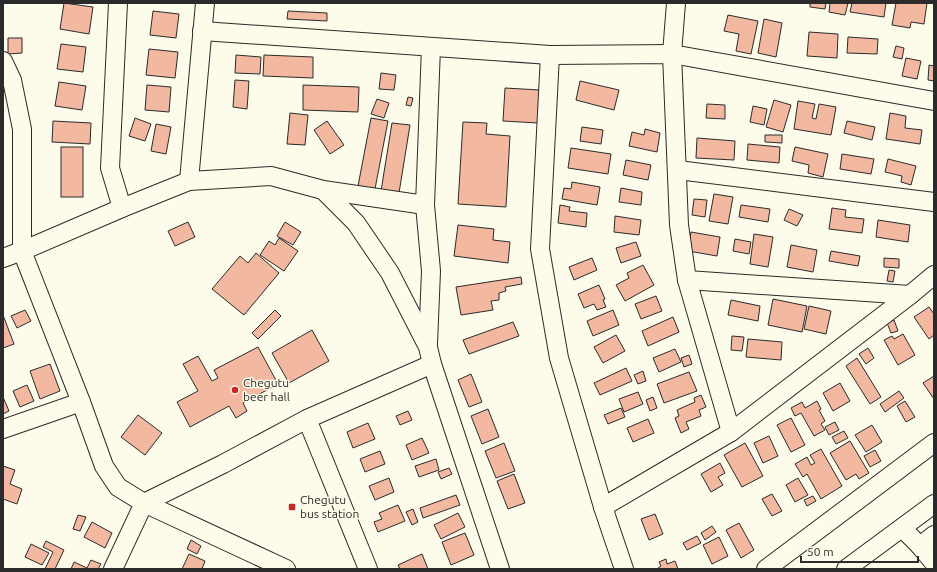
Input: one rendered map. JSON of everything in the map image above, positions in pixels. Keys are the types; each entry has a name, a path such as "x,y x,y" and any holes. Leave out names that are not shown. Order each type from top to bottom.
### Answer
{"street":[{"path":"118,3 110,168 122,208"},
{"path":"189,181 205,3"},
{"path":"676,3 672,54 678,170 679,225 687,280 731,432"},
{"path":"202,31 550,55 672,54 934,101"},
{"path":"428,347 431,271 425,205 431,47"},
{"path":"550,55 540,249 559,358 603,507 624,569"},
{"path":"3,61 12,80 22,129 22,251 81,402 104,466 118,487 144,503 286,569"},
{"path":"678,170 934,202"},
{"path":"3,258 189,181 271,176 323,190 425,205"},
{"path":"323,190 356,223 390,273 428,347 432,364 500,569"},
{"path":"603,507 731,432 934,275"},
{"path":"687,280 910,295"},
{"path":"113,569 144,503 223,464 307,419 432,364"},
{"path":"3,429 81,402"},
{"path":"307,419 368,569"},
{"path":"766,569 934,444"},
{"path":"846,569 934,504"},
{"path":"902,528 934,563"},
{"path":"920,546 934,535"}],"building":[{"path":"64,3 93,7 89,34 60,29"},
{"path":"810,3 826,3 825,9 810,7"},
{"path":"830,3 848,3 845,15 829,12"},
{"path":"852,3 886,3 884,17 850,12"},
{"path":"896,3 927,3 924,24 911,22 910,28 892,25"},
{"path":"153,11 179,14 176,38 150,35"},
{"path":"288,11 327,13 327,21 287,19"},
{"path":"728,15 758,21 751,54 736,51 739,34 724,31"},
{"path":"764,19 782,23 776,57 758,53"},
{"path":"809,32 838,34 837,58 807,56"},
{"path":"848,37 878,39 877,54 847,53"},
{"path":"8,38 22,38 22,53 8,54"},
{"path":"61,44 86,47 83,72 57,69"},
{"path":"896,46 904,48 902,59 893,57"},
{"path":"149,49 178,52 175,78 146,75"},
{"path":"236,55 261,57 260,74 235,73"},
{"path":"264,55 313,57 313,78 263,76"},
{"path":"906,58 921,61 917,79 902,76"},
{"path":"929,65 934,66 934,81 928,80"},
{"path":"381,73 396,75 394,90 379,89"},
{"path":"235,80 249,81 247,109 233,107"},
{"path":"580,81 619,90 614,110 576,100"},
{"path":"59,82 86,86 82,110 55,106"},
{"path":"147,85 171,87 169,112 145,110"},
{"path":"303,85 359,87 358,112 303,110"},
{"path":"505,88 540,90 538,123 503,121"},
{"path":"408,97 413,98 411,106 406,105"},
{"path":"377,99 389,103 384,118 371,114"},
{"path":"774,100 791,105 783,132 766,127"},
{"path":"798,101 815,104 812,118 816,119 819,104 836,107 831,135 794,129"},
{"path":"707,104 725,105 725,119 706,118"},
{"path":"753,106 767,109 764,125 750,122"},
{"path":"290,113 308,115 305,145 287,144"},
{"path":"890,113 906,116 905,128 922,130 920,144 886,139"},
{"path":"135,118 151,124 145,141 129,136"},
{"path":"371,118 388,121 375,189 358,186"},
{"path":"53,121 91,123 90,144 52,142"},
{"path":"327,121 344,145 330,154 314,130"},
{"path":"847,121 875,127 872,140 844,133"},
{"path":"463,122 487,123 486,134 510,136 506,207 458,204"},
{"path":"392,123 410,125 399,193 381,191"},
{"path":"156,124 171,127 166,154 151,151"},
{"path":"582,127 603,130 601,144 580,141"},
{"path":"645,129 660,133 657,152 629,146 632,132 644,135"},
{"path":"765,135 782,135 782,143 765,142"},
{"path":"697,138 735,141 734,160 696,158"},
{"path":"748,144 780,147 779,163 747,160"},
{"path":"61,147 83,147 83,197 61,197"},
{"path":"795,147 828,154 823,177 808,173 809,165 792,161"},
{"path":"571,148 611,154 608,174 568,168"},
{"path":"842,154 874,159 871,174 840,169"},
{"path":"888,159 916,166 911,185 901,182 902,176 885,172"},
{"path":"626,160 651,165 648,180 623,175"},
{"path":"572,182 600,187 597,205 562,199 564,188 571,189"},
{"path":"621,188 642,192 641,205 619,202"},
{"path":"714,194 733,197 728,224 709,221"},
{"path":"694,199 707,200 705,217 692,215"},
{"path":"560,205 570,207 569,211 587,213 586,227 558,223"},
{"path":"741,205 770,209 768,222 739,217"},
{"path":"832,208 846,210 845,217 864,219 862,233 829,229"},
{"path":"789,209 803,215 797,226 784,220"},
{"path":"615,216 641,220 639,235 614,232"},
{"path":"878,220 910,225 908,242 876,237"},
{"path":"188,222 195,237 175,246 168,231"},
{"path":"285,222 301,232 293,245 277,236"},
{"path":"458,225 494,229 493,240 510,242 508,263 454,256"},
{"path":"691,232 720,237 717,256 688,251"},
{"path":"754,234 773,237 768,267 750,264"},
{"path":"279,238 298,251 284,271 260,255 269,241 275,245"},
{"path":"735,239 751,242 749,254 733,251"},
{"path":"636,242 641,256 621,263 616,248"},
{"path":"791,245 817,250 813,272 787,267"},
{"path":"831,251 860,256 858,266 829,261"},
{"path":"256,253 279,273 244,315 212,289 240,256 248,263"},
{"path":"592,258 597,270 574,280 569,267"},
{"path":"884,258 899,259 899,268 884,267"},
{"path":"643,265 654,285 625,301 616,285 629,278 627,273"},
{"path":"889,270 895,271 893,282 887,281"},
{"path":"521,277 522,284 505,287 506,291 499,293 499,300 491,301 493,310 461,315 456,287"},
{"path":"599,285 605,299 603,300 606,307 597,310 594,304 584,308 578,294"},
{"path":"656,296 662,311 641,319 635,304"},
{"path":"773,299 807,306 802,332 768,325"},
{"path":"731,300 760,306 758,321 728,315"},
{"path":"809,306 831,311 826,334 804,329"},
{"path":"929,307 934,314 934,335 929,339 914,317"},
{"path":"25,310 31,321 17,328 11,316"},
{"path":"275,310 281,316 258,339 252,333"},
{"path":"613,310 619,325 593,336 587,321"},
{"path":"3,315 14,344 3,348"},
{"path":"673,317 679,332 648,346 642,331"},
{"path":"894,320 898,331 891,333 887,323"},
{"path":"513,322 519,336 469,354 463,340"},
{"path":"312,330 329,361 289,383 272,353"},
{"path":"903,334 915,355 898,365 884,340 892,336 894,339"},
{"path":"616,335 625,351 603,363 594,347"},
{"path":"732,336 744,337 742,351 731,350"},
{"path":"748,339 782,342 781,360 746,357"},
{"path":"258,347 278,384 243,403 247,411 236,418 229,406 190,427 177,402 198,391 183,364 198,356 212,381 218,378 214,370"},
{"path":"868,348 874,358 866,364 859,354"},
{"path":"675,349 681,362 659,372 653,358"},
{"path":"689,355 692,364 684,367 681,358"},
{"path":"857,358 881,397 870,404 846,366"},
{"path":"50,364 60,391 40,399 30,371"},
{"path":"626,368 632,381 600,395 594,383"},
{"path":"643,371 646,381 638,384 634,375"},
{"path":"689,372 697,391 664,403 657,384"},
{"path":"471,374 482,402 469,407 458,380"},
{"path":"934,376 934,399 923,383"},
{"path":"840,383 850,401 833,411 823,393"},
{"path":"27,385 34,401 20,407 13,391"},
{"path":"899,391 904,398 885,412 880,404"},
{"path":"638,392 643,404 624,412 619,399"},
{"path":"701,395 706,407 699,410 701,416 686,422 689,429 681,433 675,418 679,416 677,410 695,402 694,398"},
{"path":"3,397 9,411 3,414"},
{"path":"653,397 657,408 650,411 646,400"},
{"path":"817,401 821,409 819,410 825,421 821,424 825,430 814,436 801,413 795,416 791,408 802,402 805,408"},
{"path":"905,401 915,417 906,422 897,406"},
{"path":"621,408 625,417 608,424 604,415"},
{"path":"488,409 499,437 482,444 471,416"},
{"path":"408,411 412,420 400,425 396,416"},
{"path":"138,415 162,433 145,455 121,437"},
{"path":"791,418 805,445 791,452 777,425"},
{"path":"648,419 654,433 633,442 627,428"},
{"path":"835,422 839,430 829,435 825,427"},
{"path":"368,423 375,439 353,448 347,432"},
{"path":"872,425 882,442 866,452 855,435"},
{"path":"844,431 848,438 836,444 832,437"},
{"path":"769,436 778,456 763,463 754,443"},
{"path":"422,438 429,453 412,460 406,445"},
{"path":"850,441 869,473 859,479 856,474 846,480 830,453"},
{"path":"504,443 515,471 496,478 485,451"},
{"path":"745,443 763,476 742,487 724,455"},
{"path":"821,449 842,486 821,499 807,474 803,477 795,464 807,457 811,465 815,463 810,455"},
{"path":"875,450 881,461 870,467 864,456"},
{"path":"380,451 385,464 365,472 360,459"},
{"path":"436,459 439,470 419,477 415,466"},
{"path":"720,463 725,473 718,477 723,485 711,492 701,474"},
{"path":"3,466 15,470 10,484 22,489 17,504 3,499"},
{"path":"449,468 452,474 441,479 438,472"},
{"path":"514,474 525,503 508,509 497,481"},
{"path":"389,478 394,492 375,500 369,486"},
{"path":"798,478 808,495 795,502 786,485"},
{"path":"772,494 782,511 772,516 762,499"},
{"path":"456,495 460,505 423,518 420,508"},
{"path":"813,496 816,501 807,506 804,500"},
{"path":"398,505 405,521 378,532 374,522 382,519 379,513"},
{"path":"413,509 418,522 412,525 406,512"},
{"path":"458,513 465,527 441,539 434,525"},
{"path":"655,514 663,534 649,540 641,519"},
{"path":"78,515 86,517 80,531 73,529"},
{"path":"92,522 112,533 105,548 84,537"},
{"path":"739,523 754,550 741,558 726,530"},
{"path":"712,526 716,532 705,540 701,533"},
{"path":"465,533 474,555 451,565 442,542"},
{"path":"697,536 701,543 687,550 683,543"},
{"path":"719,537 728,556 712,564 703,545"},
{"path":"191,540 201,546 197,554 187,549"},
{"path":"46,541 64,550 55,569 45,569 53,552 43,547"},
{"path":"31,544 49,553 42,565 25,557"},
{"path":"189,554 205,561 202,569 182,569"},
{"path":"422,554 428,569 400,569 398,565"},
{"path":"666,559 667,564 675,561 678,569 658,569 661,566 659,562"},
{"path":"91,560 101,564 98,569 71,569 74,562 87,568"}],"place":[{"name":"Chegutu beer hall","path":"235,390"},
{"name":"Chegutu bus station","path":"292,507"}]}
